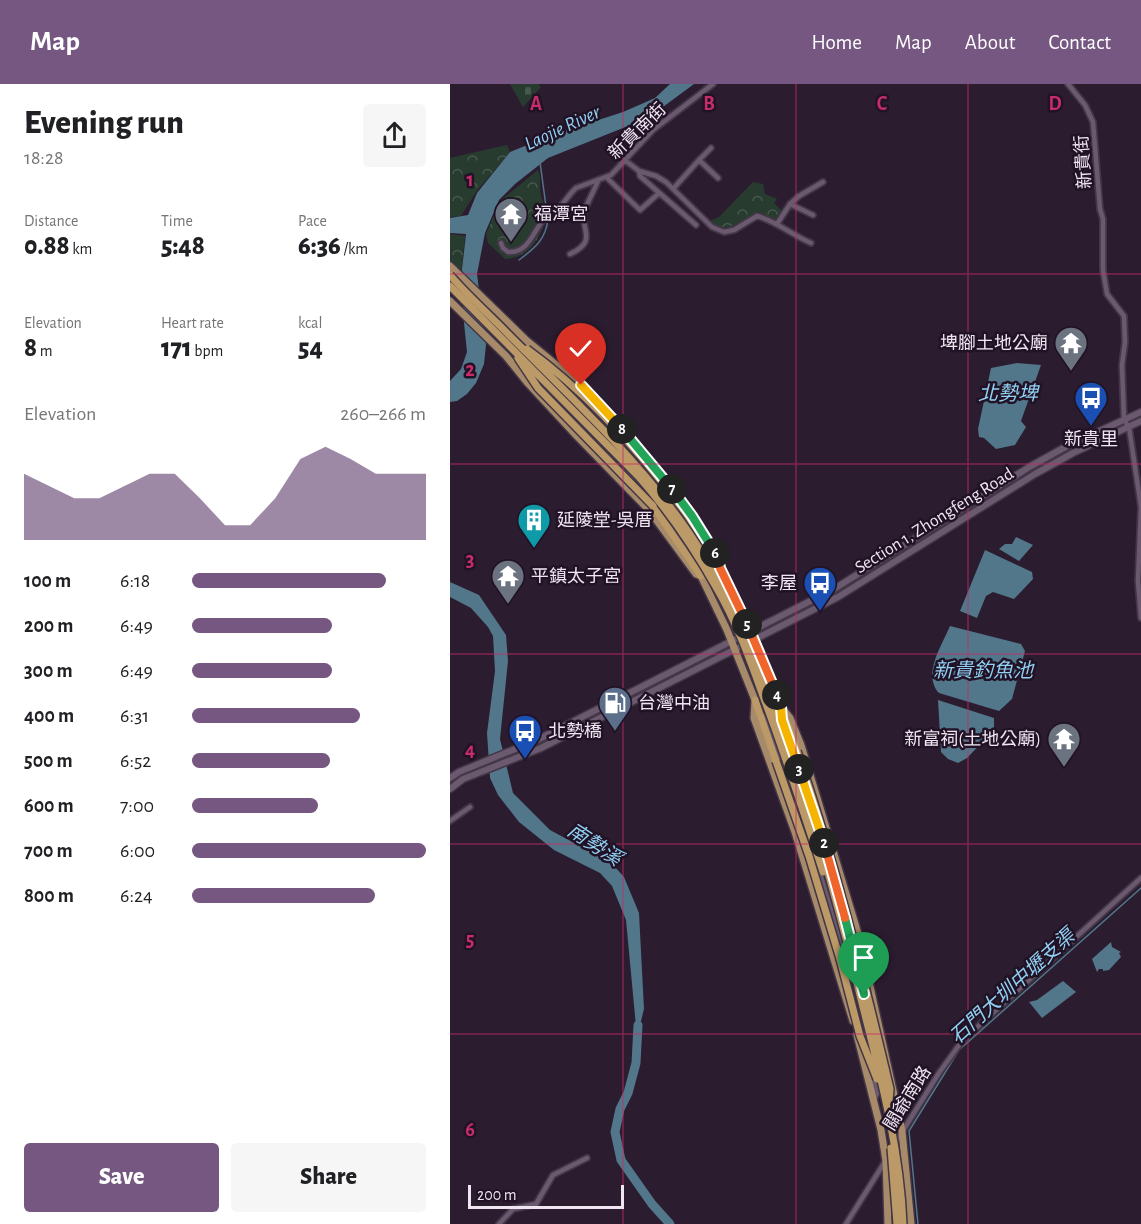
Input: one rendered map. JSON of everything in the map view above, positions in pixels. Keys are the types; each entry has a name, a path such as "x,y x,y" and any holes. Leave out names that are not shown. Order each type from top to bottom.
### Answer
{"highway":[{"path":"450,275 659,500 717,589 756,677 810,832 843,936 890,1145 897,1224"},
{"path":"450,286 510,341 646,475 682,522 738,617 754,652 786,741 837,901 888,1106 902,1186 903,1224"},
{"path":"510,341 538,388 653,506 701,576"},
{"path":"510,341 546,362 576,389 654,471 685,512 720,568"},
{"path":"755,700 814,875 860,1036 877,1079"},
{"path":"781,707 815,801 853,932 890,1089 888,1106"}],"main road":[{"path":"450,266 527,341 581,385 665,479 692,516 718,558 720,568 755,640 781,707 790,718 801,745 822,824 859,937 902,1131 911,1224"},
{"path":"450,301 506,356 649,510 696,574 701,576 735,649 755,700 754,718 795,831 830,945 874,1099 886,1161 888,1224"},
{"name":"Section 1, Zhongfeng Road","path":"731,641 834,589 1069,444 1141,412"},
{"name":"Section 1, Zhongfeng Road","path":"735,649 838,597 1035,474 1141,421"},
{"path":"920,536 925,543"},
{"path":"450,778 459,772 537,740 731,641"},
{"path":"450,789 463,779 540,748 735,649"},
{"path":"507,752 510,760"},
{"path":"482,762 485,770"}],"street":[{"name":"新貴南街","path":"501,243 508,252 520,249 533,238 548,215 558,210 565,198 576,188 606,177 626,161 653,130 713,84"},
{"name":"新貴街","path":"1068,84 1085,105 1093,122 1103,270 1107,294 1124,316 1125,342 1122,365 1124,420"},
{"path":"673,189 711,148"},
{"path":"699,160 718,178"},
{"path":"626,161 639,171 656,176 673,189 712,227 724,232 734,230 756,216 777,224 794,236 811,243"},
{"path":"639,171 640,176 658,194 696,225"},
{"path":"606,177 640,210 658,194"},
{"path":"570,254 582,246 586,239 584,215 598,181"},
{"path":"777,224 790,204 799,196 824,183"},
{"path":"790,204 813,215"},
{"path":"527,341 550,370 596,414 655,477 685,517 713,562 720,568"},
{"path":"506,356 535,378 660,508 699,566 701,576"},
{"path":"577,435 602,408"},
{"path":"1124,420 1129,427 1141,507 1138,581 1141,618"},
{"path":"755,700 765,718 805,828 840,942 877,1093 874,1099"},
{"path":"450,821 470,807"},
{"path":"795,831 822,824 894,1115 902,1131"},
{"name":"關爺南路","path":"846,1224 939,1072 962,1041 1141,878"},
{"path":"830,945 859,937"},
{"path":"499,1224 513,1209 536,1204 553,1175 587,1158"}],"green space":[{"path":"510,84 538,84 541,87 523,107"},
{"path":"507,145 510,152 476,192 461,216 450,217 450,158"},
{"path":"538,170 540,192 545,210 542,229 539,237 528,250 514,258 505,259 488,243 486,234 500,201"},
{"path":"753,182 763,184 765,194 777,199 774,203 782,211 777,220 757,212 734,226 723,227 710,221 719,217"},
{"path":"450,234 465,236 461,275 450,262"}],"water":[{"path":"670,84 694,84 648,118 548,158 499,200 485,233 477,274 486,345 484,364 476,383 467,394 457,401 450,402 450,381 461,369 467,352 462,269 466,234 450,233 450,218 468,215 477,193 510,152 552,135 623,112 655,98"},
{"name":"北勢埤","path":"1017,363 1041,365 1021,421 1026,427 1015,445 996,449 984,438 979,437 978,429 991,368"},
{"path":"1016,537 1033,545 1019,561 999,549 1005,544 1012,544"},
{"path":"985,550 1032,572 1033,579 1014,599 993,592 986,596 977,618 960,611"},
{"path":"450,582 479,595 506,635 508,661 500,739 513,793 550,830 615,867 624,877 639,913 644,1009 637,1037 626,920 612,886 600,873 554,850 519,822 498,795 490,778 487,733 495,671 493,636 471,608 450,597"},
{"name":"新貴釣魚池","path":"950,626 1021,644 1025,651 1012,699 999,711 939,693 934,686 932,678 935,660"},
{"path":"938,700 994,718 994,730 967,758 958,763 948,759 941,752"},
{"path":"1111,942 1112,947 1121,952 1119,953 1121,957 1109,970 1099,969 1097,972 1092,959"},
{"path":"1063,981 1076,992 1042,1018 1029,1002 1037,1000"}],"waterway":[{"path":"540,162 547,214"},
{"path":"519,260 539,242 545,232 548,219"},
{"name":"石門大圳中壢支渠","path":"918,1224 909,1131 959,1050 1141,888"},
{"name":"南勢溪","path":"638,1025 636,1063 628,1093 620,1109 615,1132 621,1160 652,1204 670,1224"}],"place":[{"name":"福潭宮","path":"511,243"},
{"name":"埤腳土地公廟","path":"1071,372"},
{"name":"新貴里","path":"1091,427"},
{"name":"延陵堂-吳厝","path":"534,549"},
{"name":"平鎮太子宮","path":"508,605"},
{"name":"李屋","path":"820,612"},
{"name":"台灣中油","path":"615,732"},
{"name":"北勢橋","path":"525,760"},
{"name":"新富祠(土地公廟)","path":"1064,768"}],"route":[{"path":"581,385 665,479 692,516 718,558 720,568 769,673 781,707 782,720 818,824 839,895 864,994"}],"water label":[{"name":"Laojie River","path":"562,127"}]}
